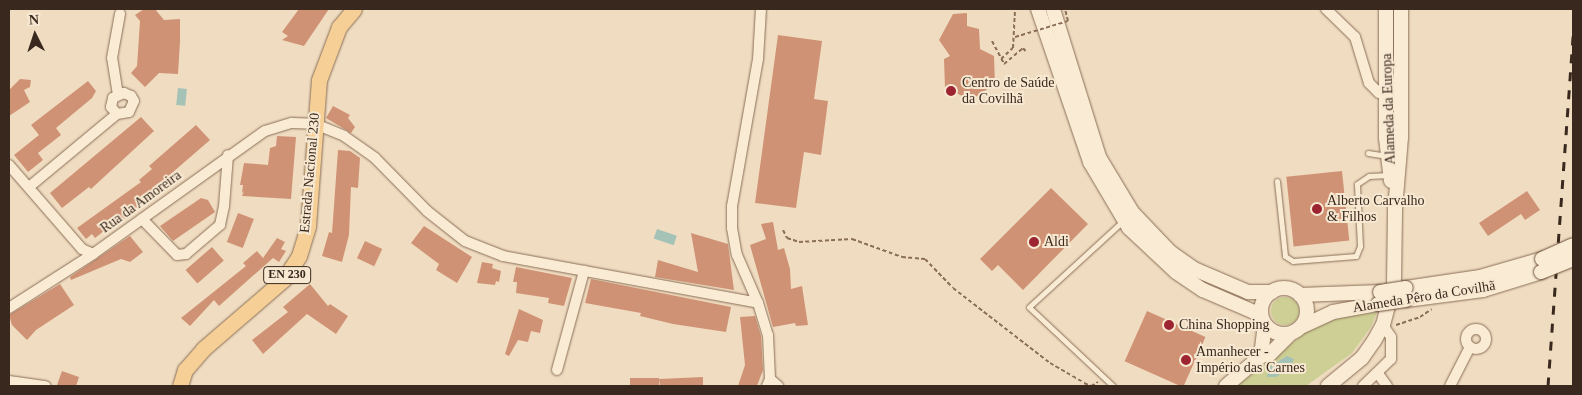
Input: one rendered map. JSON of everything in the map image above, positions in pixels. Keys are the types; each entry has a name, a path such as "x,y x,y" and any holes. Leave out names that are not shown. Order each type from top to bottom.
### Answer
{"main road":[{"name":"Estrada Nacional 230","path":"180,386 185,370 204,349 284,279 299,256 308,226 319,80 340,27 354,9"},
{"path":"1038,9 1090,162 1124,220 1152,251 1176,272 1203,290 1263,319 1276,333 1290,334"},
{"name":"Alameda Pêro da Covilhã","path":"1052,9 1099,157 1132,212 1170,252 1210,278 1248,292 1272,292 1285,288 1300,295 1379,298"},
{"name":"Alameda da Europa","path":"1386,9 1386,95 1389,156 1395,209"},
{"name":"Alameda da Europa","path":"1328,386 1362,358 1387,324 1394,283 1395,209 1401,136 1401,9"},
{"name":"Alameda Pêro da Covilhã","path":"1226,386 1260,356 1270,354 1290,334 1302,326 1333,312 1379,298 1406,294 1483,290 1541,265 1573,245"},
{"name":"Alameda Pêro da Covilhã","path":"1541,265 1573,259"},
{"path":"1260,356 1263,302 1272,292"},
{"path":"1300,295 1308,312 1302,326"}],"street":[{"path":"761,9 758,60 732,206 737,255 758,303 768,335 772,384"},
{"path":"1326,9 1355,37 1369,83 1379,93 1386,95"},
{"path":"118,95 112,58 120,14"},
{"path":"29,187 117,114 129,112 134,101 131,96 118,95 113,98 111,107 117,114"},
{"name":"Rua da Amoreira","path":"9,308 93,254 228,155 265,131 292,123 315,124"},
{"path":"315,124 344,136 376,158 427,211 465,241 503,256 758,303"},
{"path":"142,219 176,255 186,254 220,226 224,206 228,155"},
{"path":"9,165 82,249 93,254"},
{"path":"557,370 584,271"},
{"path":"1363,386 1379,375 1391,359 1390,337 1387,324"},
{"path":"1450,386 1470,347"},
{"path":"1379,375 1387,386"},
{"path":"9,381 46,386"}],"lane":[{"path":"1368,153 1389,156"},
{"path":"1277,181 1285,256 1293,261 1356,256 1360,246 1357,184 1369,176 1391,175"},
{"path":"1112,386 1102,379 1029,307 1124,220"}],"path":[{"path":"1001,59 1013,48 1016,37 1015,9"},
{"path":"1016,37 1068,21 1065,9"},
{"path":"992,41 1004,64 1023,48 1027,53"},
{"path":"783,230 787,238 799,242 852,239 902,257 925,258 953,288 1050,363 1091,386 1102,379"},
{"path":"1387,324 1415,319 1434,307"}],"green space":[{"path":"1285,297 1295,301 1299,311 1295,321 1285,325 1275,321 1271,311 1275,301"},
{"path":"1377,312 1371,327 1352,353 1306,386 1237,386 1314,326 1327,320"}],"shaded area":[{"path":"178,88 187,89 185,106 176,105"},
{"path":"657,229 677,236 674,245 654,238"},
{"path":"1287,356 1294,359 1290,368 1276,377 1267,377 1269,367"}],"building":[{"path":"144,9 155,9 164,20 180,19 178,74 159,73 145,87 131,73 137,66 140,21 135,15"},
{"path":"299,9 329,9 304,46 282,40 288,36 282,32"},
{"path":"967,13 967,26 979,29 980,49 994,56 995,84 971,100 945,88 944,59 950,56 939,40 953,14"},
{"path":"778,35 822,41 814,99 828,101 821,155 804,152 796,208 755,203"},
{"path":"20,79 31,80 30,87 24,90 30,102 9,116 9,90"},
{"path":"88,81 96,91 92,98 56,128 61,135 38,153 43,160 28,172 14,155 39,135 31,125"},
{"path":"333,106 350,115 348,118 355,127 351,133 326,118"},
{"path":"141,117 154,131 91,189 89,187 62,208 50,193"},
{"path":"196,125 210,140 158,185 161,189 116,226 114,223 95,238 92,234 86,239 77,228 141,182 139,180 152,169 149,166"},
{"path":"277,136 296,137 291,199 242,196 244,191 242,193 243,185 240,185 244,163 268,165 270,148 276,146"},
{"path":"338,150 350,151 360,158 358,188 351,187 349,235 342,262 322,256 329,232 332,233"},
{"name":"Alberto Carvalho & Filhos","path":"1342,171 1349,241 1294,246 1286,177"},
{"name":"Aldi","path":"1051,188 1088,224 1023,290 998,265 992,271 980,259"},
{"path":"1527,191 1540,210 1525,220 1521,214 1488,236 1479,223"},
{"path":"201,198 208,200 215,212 173,241 160,226"},
{"path":"238,213 254,219 243,248 227,242"},
{"path":"773,222 778,250 784,248 790,269 791,289 802,286 808,325 796,326 795,323 773,327 750,245 766,239 761,224"},
{"path":"424,226 472,257 457,283 436,270 439,264 411,243"},
{"path":"691,233 728,244 734,290 655,277 658,260 698,272"},
{"path":"130,236 143,252 130,262 121,259 71,280 70,277"},
{"path":"277,238 285,242 281,249 286,251 279,262 273,258 219,306 214,300 190,326 181,318 246,266 243,263 257,251 263,258"},
{"path":"365,241 382,249 374,266 357,258"},
{"path":"212,247 224,261 197,284 186,270"},
{"path":"482,262 493,264 492,268 501,271 499,282 496,281 495,285 477,283"},
{"path":"516,267 572,278 564,306 548,303 549,298 516,293 517,282 513,282"},
{"path":"591,279 731,307 726,332 673,324 640,316 641,313 585,303"},
{"path":"60,284 74,305 36,330 27,340 12,325 9,315"},
{"path":"310,284 328,306 330,304 348,316 336,334 307,314 263,354 252,340 288,312 283,307"},
{"path":"519,309 543,320 540,333 531,331 528,342 518,340 509,356 505,354"},
{"path":"1147,311 1205,337 1184,386 1125,361"},
{"path":"755,316 761,336 763,370 757,386 738,386 745,365 740,317"},
{"path":"62,371 79,377 76,386 57,385"},
{"path":"703,377 703,386 660,386 659,379"},
{"path":"630,378 659,378 659,386 630,386"}],"railway":[{"path":"1548,386 1573,34"}],"place":[{"name":"Centro de Saúde da Covilhã","path":"951,91"},
{"name":"Alberto Carvalho & Filhos","path":"1317,209"},
{"name":"Aldi","path":"1034,242"},
{"name":"China Shopping","path":"1169,325"},
{"name":"Amanhecer - Império das Carnes","path":"1186,360"}]}
